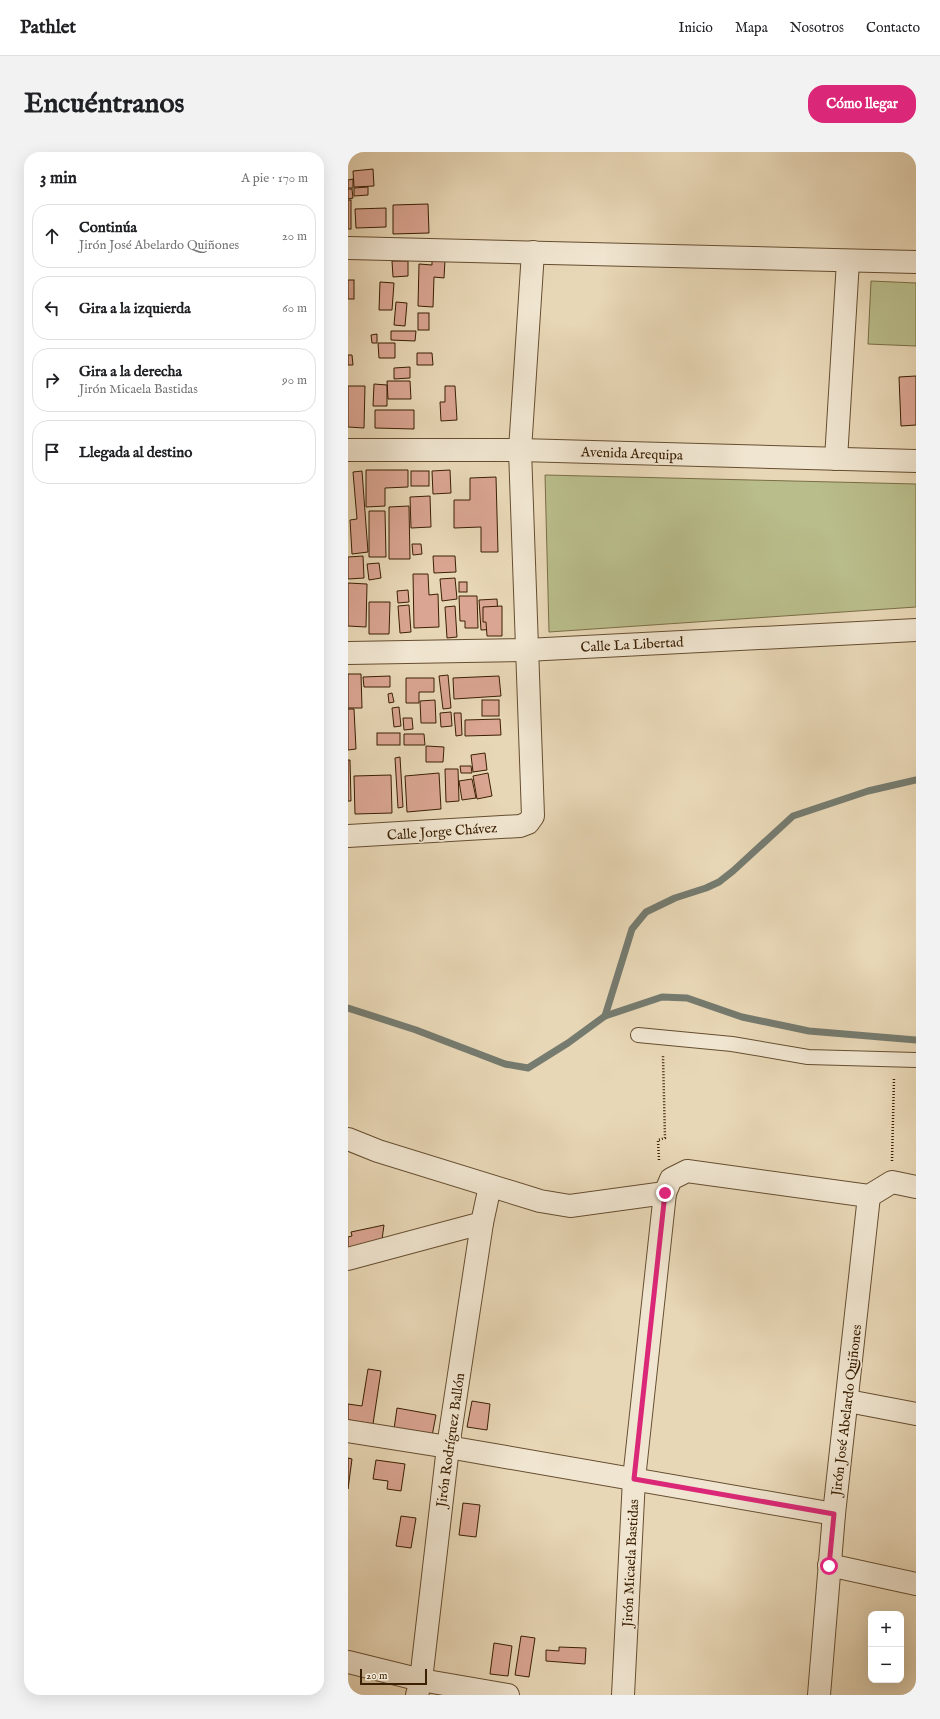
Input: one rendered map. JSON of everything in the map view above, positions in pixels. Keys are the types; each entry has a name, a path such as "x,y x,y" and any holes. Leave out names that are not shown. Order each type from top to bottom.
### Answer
{"street":[{"path":"348,248 916,262"},
{"path":"526,650 520,450 533,252"},
{"path":"836,459 848,261"},
{"name":"Avenida Arequipa","path":"348,450 520,450 916,461"},
{"name":"Calle La Libertad","path":"348,653 526,650 916,630"},
{"name":"Calle Jorge Chávez","path":"348,836 520,826 528,822 533,816 526,650"},
{"path":"348,1139 378,1151 490,1186 540,1201 570,1206 665,1193 671,1179 687,1171 869,1196 892,1182 916,1187"},
{"name":"Jirón Rodríguez Ballón","path":"419,1687 448,1447 482,1223 490,1186"},
{"name":"Jirón Micaela Bastidas","path":"623,1695 634,1479 665,1193"},
{"name":"Jirón José Abelardo Quiñones","path":"819,1695 834,1514 848,1401 869,1196"},
{"path":"348,1259 482,1223"},
{"path":"848,1401 916,1414"},
{"path":"348,1431 834,1514"},
{"path":"829,1566 916,1584"},
{"path":"348,1662 419,1687 508,1695"}],"lane":[{"path":"638,1035 732,1044 808,1057 916,1060"}],"path":[{"path":"659,1162 658,1140 665,1138 663,1055 690,1040"},
{"path":"892,1182 894,1073"}],"green space":[{"path":"871,281 916,283 916,346 868,344"},
{"path":"545,475 916,484 916,607 549,632"}],"building":[{"path":"373,169 374,186 354,187 353,171"},
{"path":"353,179 353,188 348,188 348,180"},
{"path":"368,187 368,195 354,196 354,188"},
{"path":"348,189 352,189 353,198 348,199"},
{"path":"348,200 351,200 351,229 348,229"},
{"path":"428,204 429,233 393,234 393,205"},
{"path":"386,208 386,227 356,228 355,209"},
{"path":"432,260 445,260 444,278 434,277 433,307 418,306 419,264 432,265"},
{"path":"392,261 408,261 408,276 393,277"},
{"path":"348,280 354,280 354,299 348,299"},
{"path":"380,282 394,283 392,310 379,310"},
{"path":"396,302 407,303 405,326 394,325"},
{"path":"418,313 429,313 429,330 418,330"},
{"path":"391,331 416,331 415,341 391,340"},
{"path":"377,334 377,343 372,343 371,335"},
{"path":"378,343 395,343 395,358 379,358"},
{"path":"417,353 432,353 433,365 417,365"},
{"path":"348,355 352,355 353,365 348,365"},
{"path":"410,367 410,378 394,379 394,368"},
{"path":"916,376 916,425 901,426 899,377"},
{"path":"387,381 410,381 411,399 388,399"},
{"path":"374,384 387,385 387,406 373,406"},
{"path":"348,386 365,386 364,428 348,427"},
{"path":"445,386 455,386 457,420 441,421 440,402 445,402"},
{"path":"375,410 414,410 414,429 375,428"},
{"path":"366,470 408,470 408,487 385,488 385,506 366,507"},
{"path":"450,470 451,493 433,494 432,471"},
{"path":"362,471 368,552 352,554 350,520 357,519 353,472"},
{"path":"411,471 429,471 429,486 411,486"},
{"path":"496,477 498,552 481,552 481,527 454,528 454,500 470,500 470,478"},
{"path":"430,496 431,527 411,528 410,497"},
{"path":"409,506 410,559 389,559 389,507"},
{"path":"369,511 385,511 386,557 369,557"},
{"path":"412,544 421,544 422,554 413,555"},
{"path":"363,556 364,578 348,579 348,557"},
{"path":"433,556 455,556 456,572 434,573"},
{"path":"379,563 381,578 369,580 367,564"},
{"path":"413,574 428,574 429,595 438,594 439,627 414,628"},
{"path":"455,578 457,599 442,601 440,579"},
{"path":"459,582 467,582 467,592 459,592"},
{"path":"348,583 367,584 366,627 348,626"},
{"path":"408,590 409,602 398,603 397,591"},
{"path":"459,596 477,596 478,628 465,628 465,621 460,621"},
{"path":"497,599 499,629 481,630 479,600"},
{"path":"369,602 390,602 389,634 369,634"},
{"path":"409,605 411,632 400,633 398,606"},
{"path":"455,606 457,637 447,638 445,607"},
{"path":"502,606 502,636 487,636 486,622 483,622 483,607"},
{"path":"348,674 361,674 362,708 348,708"},
{"path":"448,675 451,708 443,709 439,676"},
{"path":"390,676 390,687 364,687 363,677"},
{"path":"499,676 501,696 454,699 453,678"},
{"path":"406,678 434,678 434,692 419,692 419,703 406,703"},
{"path":"392,693 394,702 389,703 388,694"},
{"path":"435,700 436,723 421,723 420,701"},
{"path":"482,700 499,700 499,716 482,716"},
{"path":"399,707 401,726 394,727 392,708"},
{"path":"348,709 354,709 356,749 348,750"},
{"path":"451,712 452,726 441,727 440,713"},
{"path":"454,713 461,713 462,735 456,736"},
{"path":"403,718 412,718 413,729 404,730"},
{"path":"500,719 501,735 465,736 465,720"},
{"path":"377,733 400,733 400,745 377,745"},
{"path":"404,734 424,734 425,745 404,745"},
{"path":"426,746 444,747 443,762 426,762"},
{"path":"485,753 487,770 473,772 471,755"},
{"path":"400,757 403,807 398,808 395,758"},
{"path":"348,760 350,760 351,801 348,801"},
{"path":"460,766 471,766 472,773 461,773"},
{"path":"445,769 458,769 459,801 446,802"},
{"path":"439,773 441,809 407,812 405,776"},
{"path":"488,773 492,796 477,799 473,776"},
{"path":"391,775 392,813 355,814 354,776"},
{"path":"472,779 476,798 462,800 459,781"},
{"path":"384,1225 381,1247 348,1254 348,1237 352,1236 351,1232"},
{"path":"368,1369 381,1371 373,1424 348,1420 348,1404 362,1406"},
{"path":"472,1401 490,1404 487,1430 467,1427"},
{"path":"397,1408 436,1415 432,1436 394,1429"},
{"path":"348,1458 352,1459 348,1489"},
{"path":"376,1460 405,1464 401,1491 387,1489 388,1481 373,1479"},
{"path":"463,1503 480,1505 476,1537 459,1535"},
{"path":"401,1516 416,1518 411,1548 396,1546"},
{"path":"521,1636 535,1638 529,1677 515,1675"},
{"path":"494,1643 512,1646 508,1676 490,1674"},
{"path":"559,1647 586,1648 585,1664 546,1661 546,1650 559,1651"}],"waterway":[{"path":"605,1016 632,929 646,912 675,898 719,882 793,816 868,791 916,780"},
{"path":"348,1008 416,1030 505,1064 528,1068 568,1043 605,1016 662,997 687,998 742,1017 809,1031 916,1040"}],"route":[{"path":"665,1193 634,1479 834,1514 829,1566"}]}
